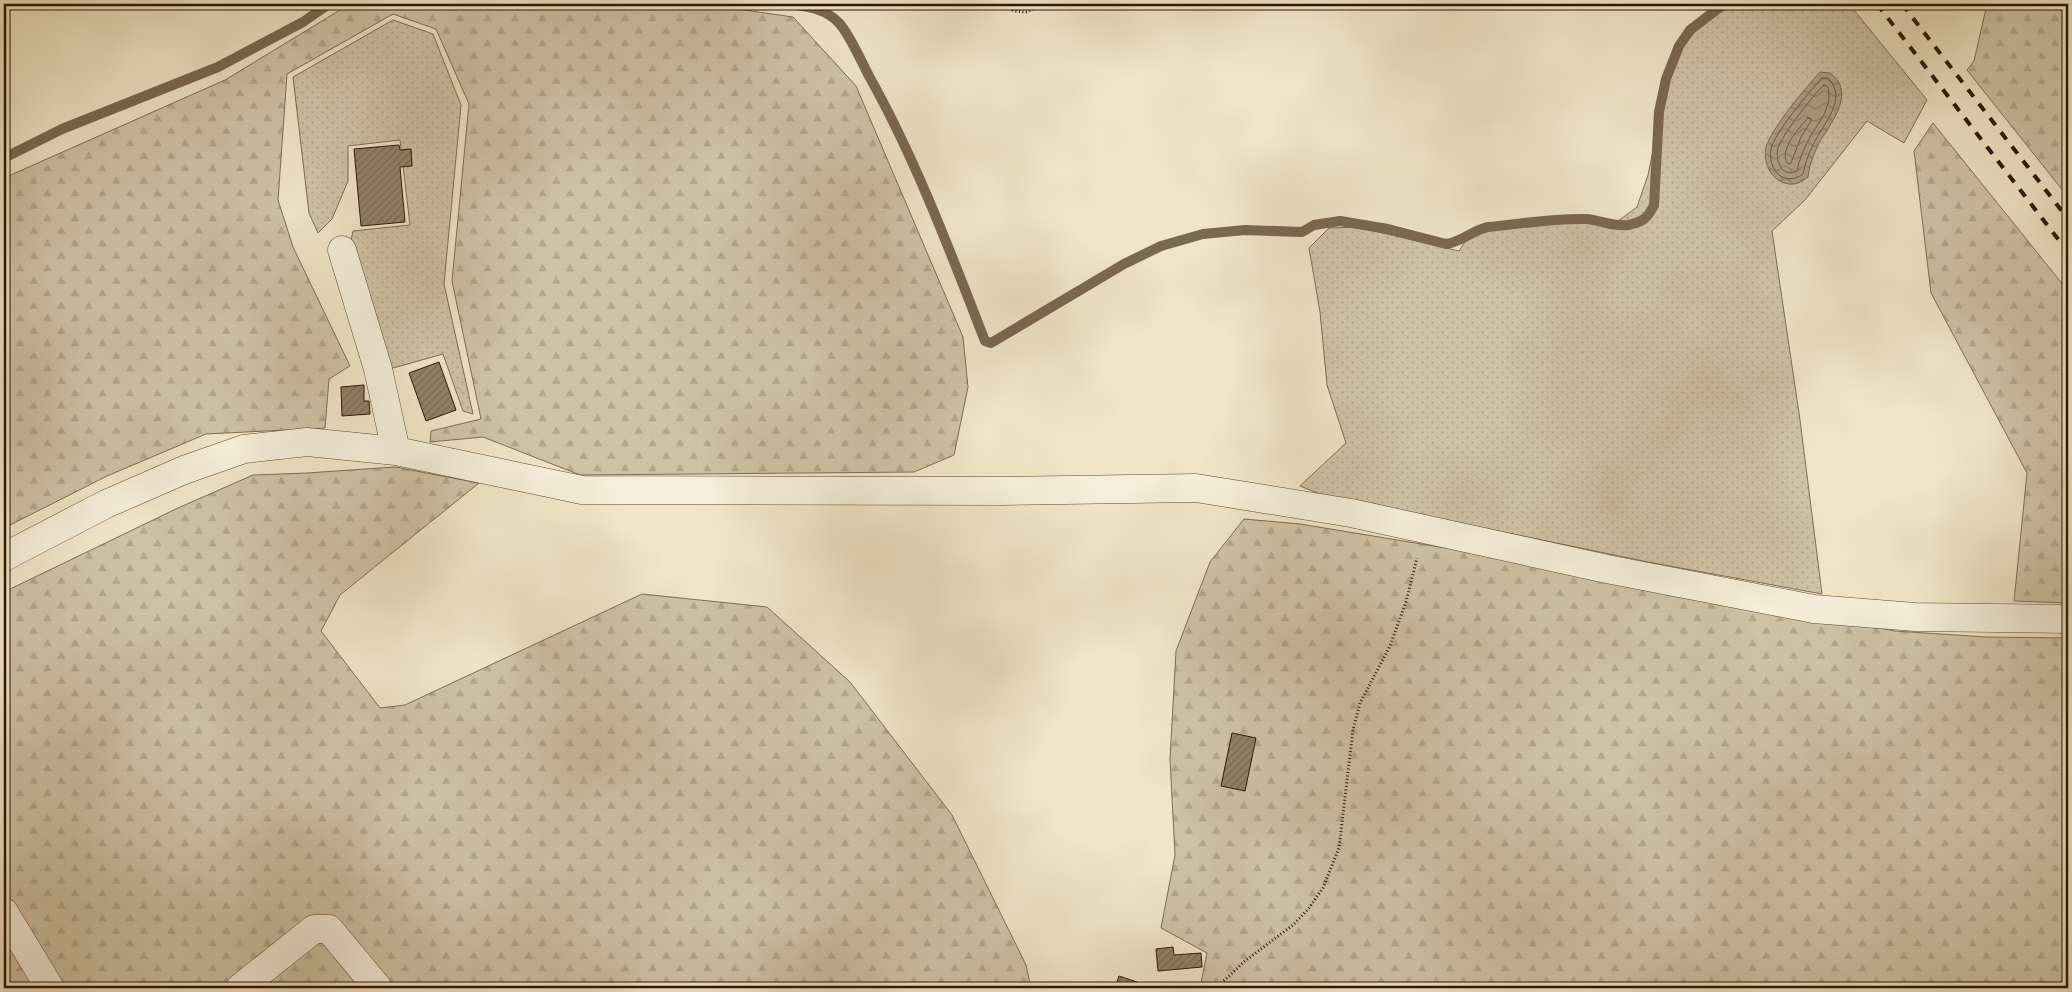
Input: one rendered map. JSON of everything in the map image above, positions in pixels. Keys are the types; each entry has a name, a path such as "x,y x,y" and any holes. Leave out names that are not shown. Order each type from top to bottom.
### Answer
{"street":[{"path":"342,250 378,369 396,451"},
{"path":"4,557 106,504 184,470 244,450 307,442 396,451 582,490 1001,491 1196,488 1351,513 1607,569 1814,608 1915,617 2068,619"},
{"path":"4,912 50,988"},
{"path":"240,988 314,929 329,929 378,988"}],"path":[{"path":"1008,4 1013,11 1027,12 1043,4"},
{"path":"1216,988 1245,962 1293,925 1309,908 1323,888 1339,848 1353,730 1360,703 1390,646 1400,619 1416,562 1422,529"}],"green space":[{"path":"350,4 558,4 589,9 703,4 793,17 856,86 963,337 968,387 954,455 914,472 580,475 483,437 430,442 431,431 481,419 452,281 469,104 436,29 393,14 287,74 278,200 293,247 350,366 329,379 325,428 206,434 107,476 4,528 4,178 225,80"},
{"path":"1727,4 1849,4 1927,100 1904,143 1867,121 1805,200 1772,231 1800,420 1822,594 1648,562 1320,494 1300,486 1346,443 1327,385 1320,312 1309,248 1329,228 1357,227 1459,251 1472,231 1533,224 1617,222 1637,207 1648,175 1671,62 1698,28"},
{"path":"1987,4 2068,4 2068,197 1967,70 1974,61"},
{"path":"393,20 433,34 461,105 444,284 473,414 463,411 443,354 386,370 350,245 353,231 410,225 400,140 348,146 348,181 332,219 318,233 309,213 293,77"},
{"path":"1933,123 2068,291 2068,603 2014,601 2027,473 1931,293 1914,151"},
{"path":"395,467 479,483 340,595 321,631 380,708 405,705 642,594 767,607 850,682 952,815 1026,965 1031,988 4,988 4,592 178,508 253,475"},
{"path":"1244,519 1300,524 1519,560 1895,631 1986,637 2068,638 2068,988 1200,988 1207,953 1161,928 1175,855 1170,759 1176,651 1210,562"}],"water":[{"path":"1820,72 1830,73 1838,81 1841,89 1839,106 1836,115 1817,147 1810,165 1808,177 1795,184 1784,183 1772,175 1769,170 1765,154 1767,144 1784,117"}],"building":[{"path":"399,145 400,150 411,149 412,166 400,167 405,222 361,226 354,149"},
{"path":"439,362 456,410 426,421 409,373"},
{"path":"364,385 364,401 369,401 370,414 342,416 341,387"},
{"path":"1232,733 1256,738 1245,791 1221,786"},
{"path":"1173,947 1174,955 1201,953 1202,967 1158,971 1156,949"},
{"path":"1119,976 1137,982 1135,988 1115,988"}],"waterway":[{"path":"4,158 62,129 218,67 303,22 329,4"},
{"path":"791,4 817,9 829,15 839,23 847,34 902,140 959,273 985,341 991,343 1124,264 1161,246 1203,234 1245,230 1302,232 1314,225 1340,221 1388,229 1446,244 1488,227 1562,219 1586,219 1622,225 1641,221 1650,213 1654,205 1659,112 1666,79 1679,46 1690,30 1724,4"}],"railway":[{"path":"1877,4 2068,252"},
{"path":"1902,4 2068,219"}]}
